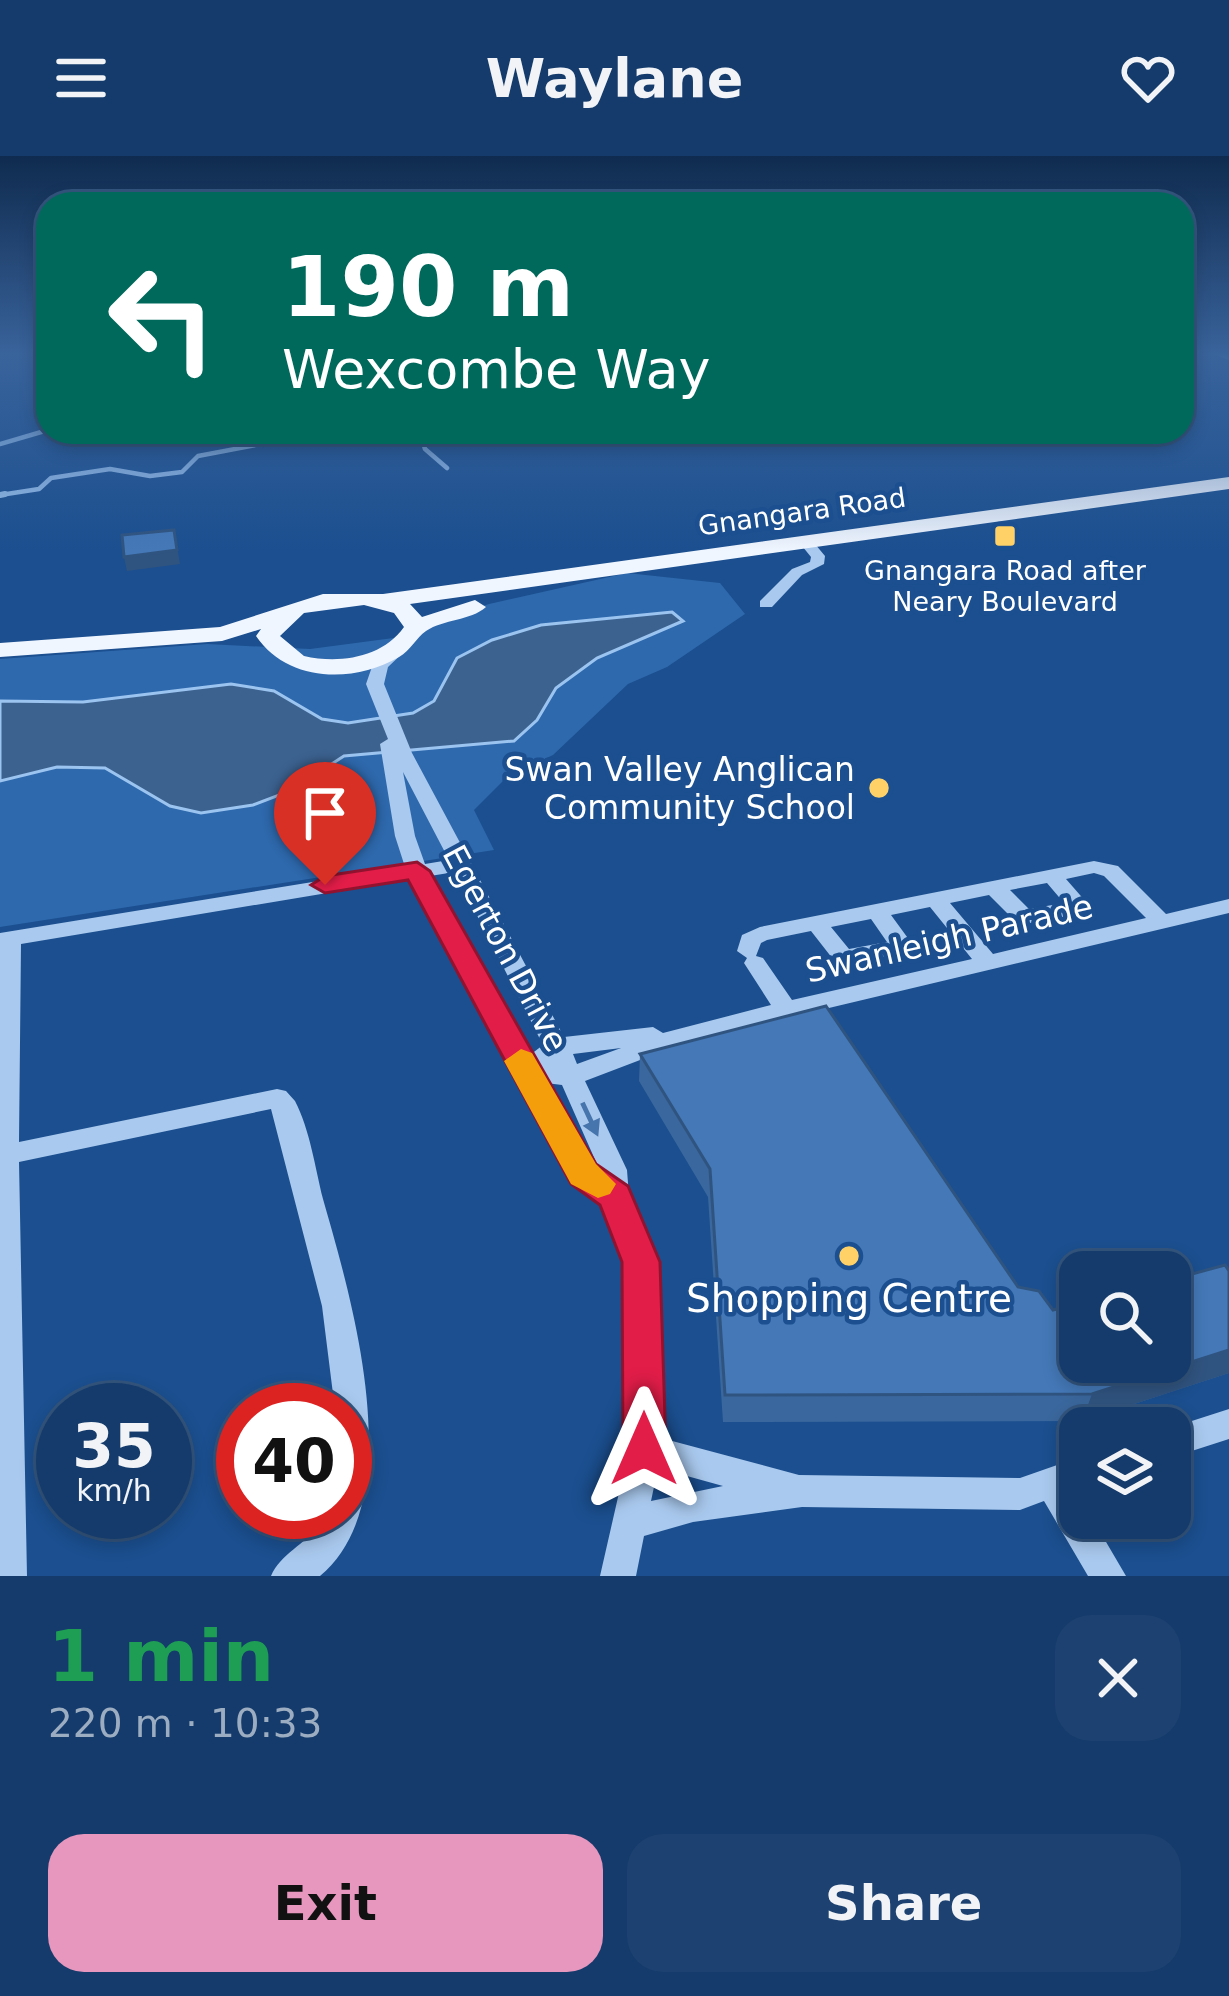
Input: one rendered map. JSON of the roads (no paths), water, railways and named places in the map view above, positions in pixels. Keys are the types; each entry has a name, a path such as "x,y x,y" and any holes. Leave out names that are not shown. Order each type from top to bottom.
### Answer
{"main road":[{"name":"Gnangara Road","path":"416,627 447,613 502,602 1229,483"},
{"name":"Gnangara Road","path":"286,614 343,598 383,601 1229,499"},
{"path":"0,663 235,652 328,666 379,658 399,649 416,627 401,607 383,601"},
{"path":"0,650 222,634 286,614"},
{"path":"284,657 268,636 286,614"}],"street":[{"path":"766,604 796,572 817,564 812,549"},
{"name":"Egerton Drive","path":"399,649 376,672 381,709 398,754 462,864 557,1047 613,1169 615,1196 641,1262 644,1449 618,1576"},
{"name":"Egerton Drive","path":"328,666 364,684 381,709"},
{"name":"Egerton Drive","path":"398,754 405,836 417,871 583,1174 615,1196"},
{"path":"9,1576 4,1466 5,939 462,864"},
{"path":"786,1010 751,957 750,940 760,934 1107,868 1162,922"},
{"path":"994,886 1024,917 1074,908 1076,903 1051,875"},
{"path":"935,898 988,963"},
{"name":"Swanleigh Parade","path":"557,1047 684,1034 1229,906"},
{"path":"816,922 844,958 895,948 899,941 876,910"},
{"path":"820,1002 837,1027"},
{"name":"Swanleigh Parade","path":"526,1071 570,1077 684,1034"},
{"path":"526,1071 557,1047"},
{"path":"3,1155 277,1098 286,1108 351,1383"},
{"path":"1191,1437 1229,1424"},
{"path":"644,1449 802,1491"},
{"path":"631,1523 693,1506 802,1491 1020,1494 1059,1480"},
{"path":"289,1576 316,1559 331,1539"},
{"path":"1092,1539 1108,1576"}],"waterway":[{"path":"0,444 36,434"},
{"path":"5,494 0,495 39,489 51,478 110,469 150,476 182,472 198,456 261,444"},
{"path":"424,444 447,468"}],"place":[{"name":"Gnangara Road after Neary Boulevard","path":"1005,536"},
{"name":"Swan Valley Anglican Community School","path":"879,788"},
{"name":"Shopping Centre","path":"849,1256"}]}
